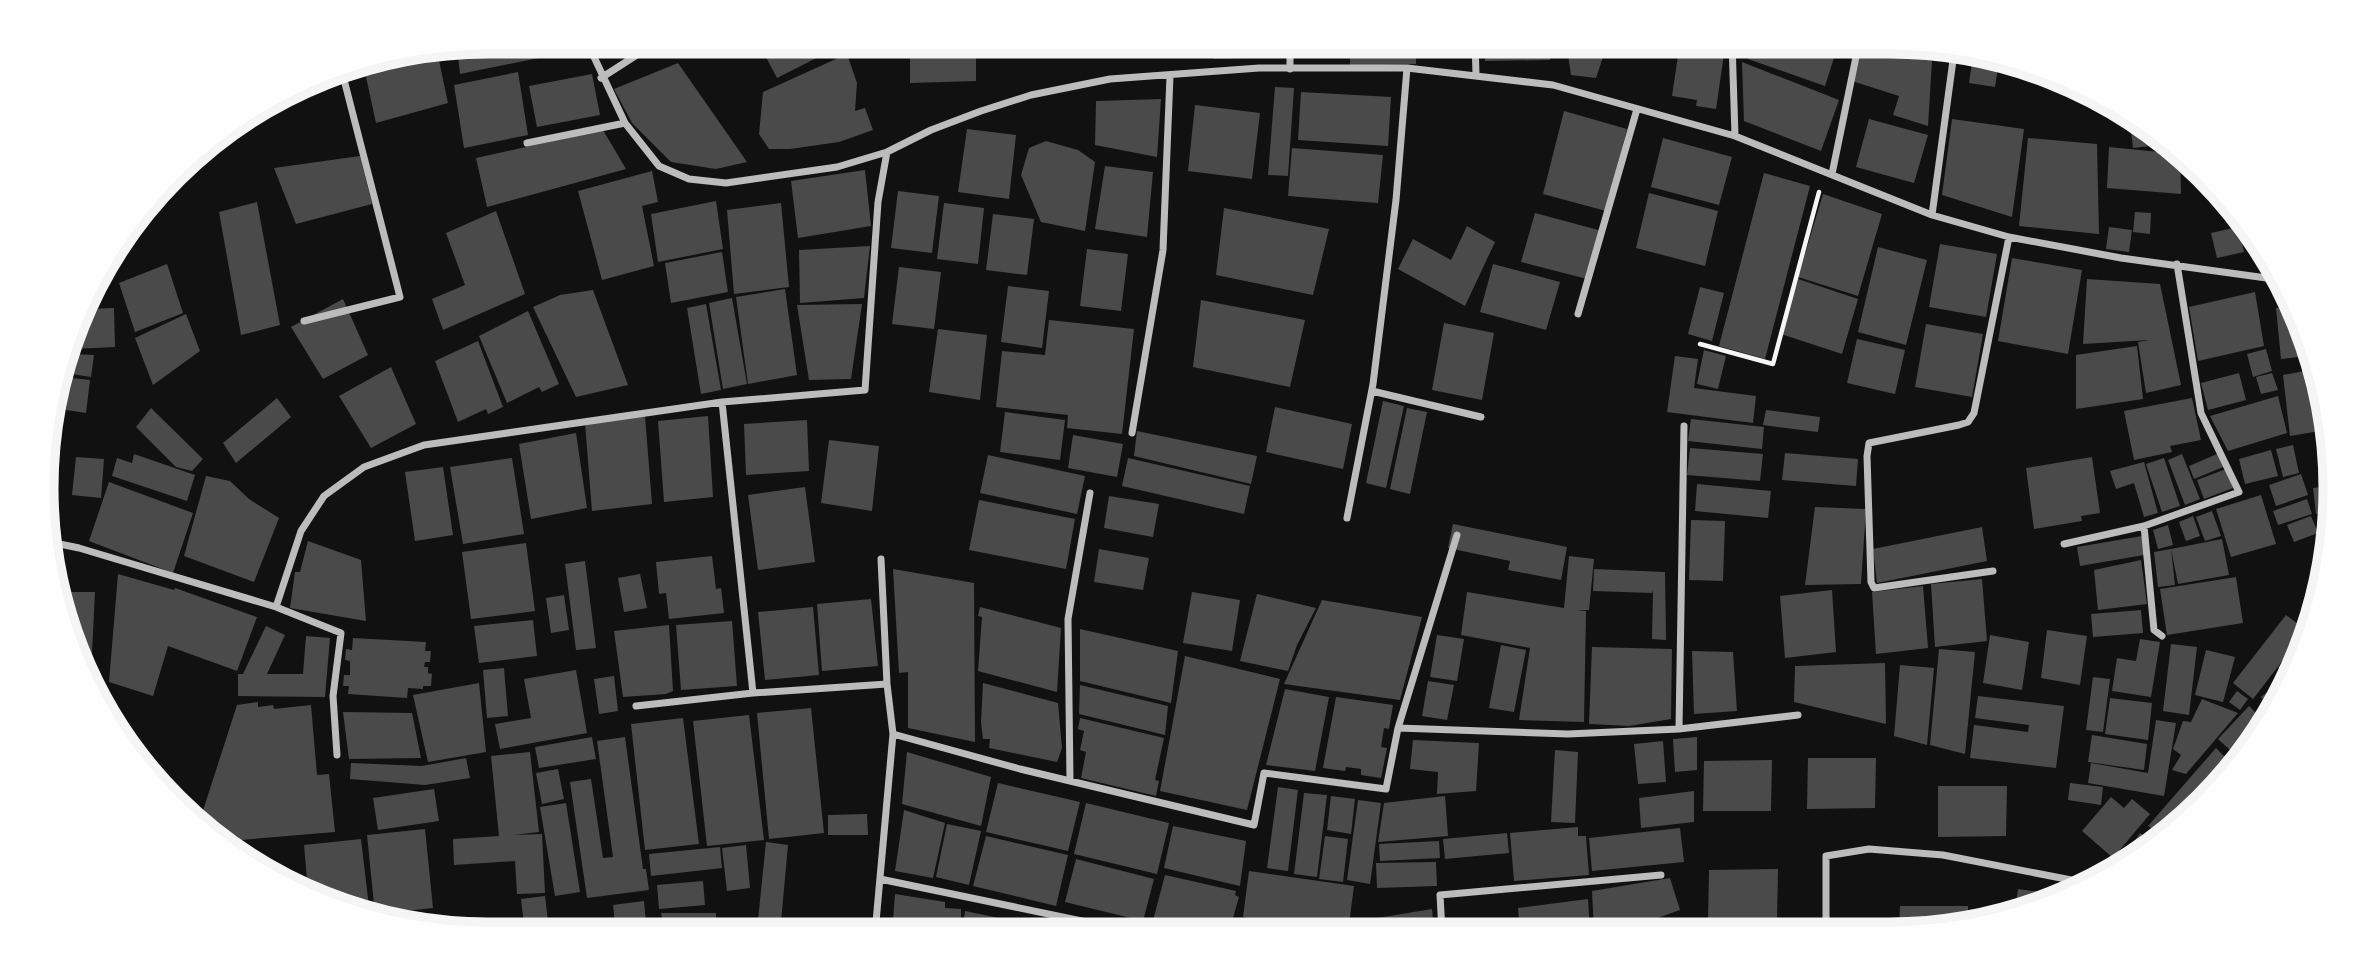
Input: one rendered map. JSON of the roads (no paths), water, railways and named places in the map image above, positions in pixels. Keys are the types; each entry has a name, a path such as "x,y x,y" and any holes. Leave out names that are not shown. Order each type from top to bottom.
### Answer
{"street":[{"path":"592,54 625,123 659,166 689,179 726,183 837,167 887,152 931,130 1031,95 1110,79 1259,68 1407,68 1553,85 1735,136 1933,215 2009,237 2121,258 2269,278"},
{"path":"601,78 638,54"},
{"path":"1290,54 1290,69"},
{"path":"1475,54 1476,74"},
{"path":"1732,54 1735,136"},
{"path":"1828,172 1857,54"},
{"path":"1933,215 1953,59"},
{"path":"1347,517 1371,391 1396,200 1407,68"},
{"path":"1132,433 1163,250 1170,76"},
{"path":"304,321 400,297 344,79"},
{"path":"1578,314 1637,109"},
{"path":"527,143 625,123"},
{"path":"276,607 301,531 324,496 365,467 424,445 722,402 865,390 878,202 887,152"},
{"path":"1993,571 1874,588 1871,582 1867,448 1869,443 1968,422 1974,413 2009,237"},
{"path":"2064,544 2144,526 2239,492 2201,413 2177,264"},
{"path":"1371,391 1481,417"},
{"path":"722,402 753,693"},
{"path":"1679,729 1684,426"},
{"path":"1070,782 1068,619 1090,493"},
{"path":"2144,526 2154,630 2162,636"},
{"path":"893,734 1070,782 1254,825 1264,773 1386,789 1398,727 1457,535"},
{"path":"58,544 276,607 341,633 333,696 337,755"},
{"path":"876,922 893,734 887,684 881,559"},
{"path":"636,706 753,693 887,684"},
{"path":"1398,727 1568,734 1679,729 1798,715"},
{"path":"1826,922 1826,856 1869,849 1943,855 2074,880"},
{"path":"1441,922 1440,895 1661,875"},
{"path":"880,879 1087,922"}]}
